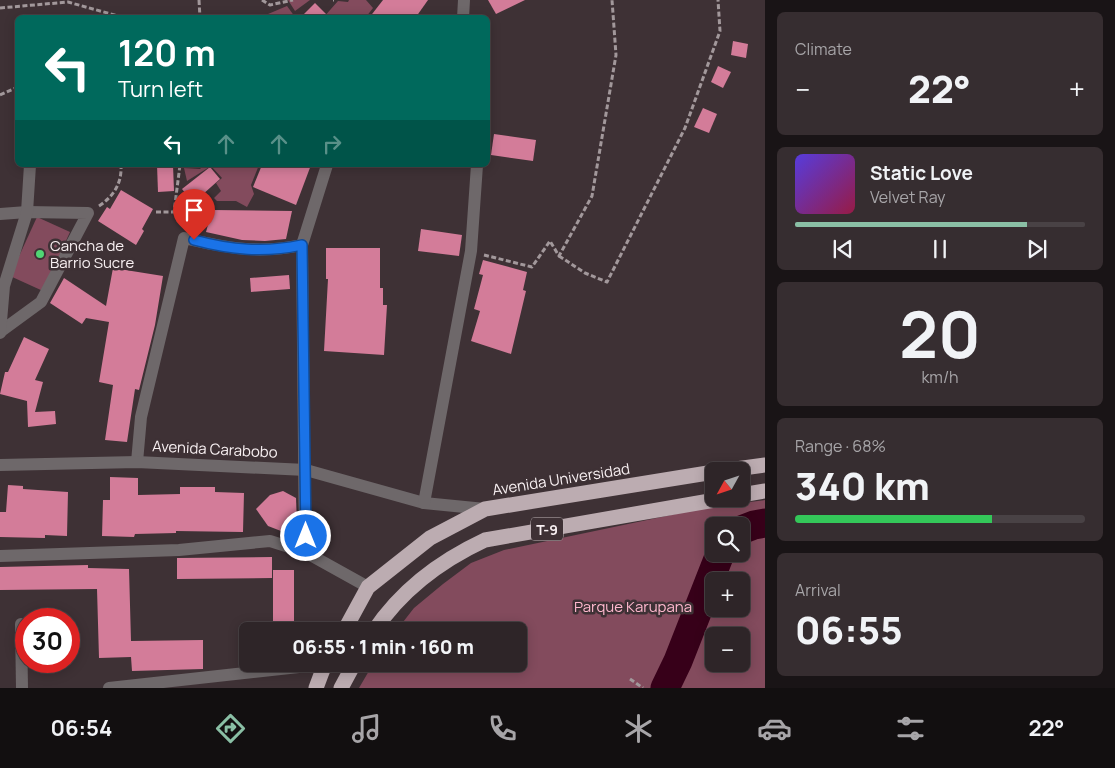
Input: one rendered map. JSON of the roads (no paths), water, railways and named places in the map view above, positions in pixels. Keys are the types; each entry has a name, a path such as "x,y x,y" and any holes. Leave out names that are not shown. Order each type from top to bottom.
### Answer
{"highway":[{"path":"750,467 765,465"},
{"name":"Avenida Universidad","path":"349,622 368,587 430,538 484,509 705,473"},
{"path":"750,494 765,491"},
{"name":"T-9","path":"381,622 394,605 429,572 460,552 485,540 705,502"},
{"path":"316,688 322,672"},
{"path":"341,688 350,672"}],"street":[{"path":"463,15 464,0"},
{"path":"0,333 4,286 27,212 30,167"},
{"path":"305,552 306,470 302,245 326,167"},
{"path":"424,503 471,251 477,167"},
{"path":"0,214 27,212 88,213 41,302 0,333"},
{"path":"138,462 140,417 184,238 245,251 277,250 302,245"},
{"name":"Avenida Carabobo","path":"0,465 138,462 306,470 424,503 484,509"},
{"path":"0,556 178,550 270,541 305,552 368,587"},
{"path":"109,688 253,672"},
{"path":"22,673 22,688"}],"waterway":[{"path":"750,527 765,523"},
{"path":"665,688 678,661 717,562"}],"place":[{"name":"Cancha de Barrio Sucre","path":"40,254"}],"park label":[{"name":"Parque Karupana","path":"633,606"}]}
